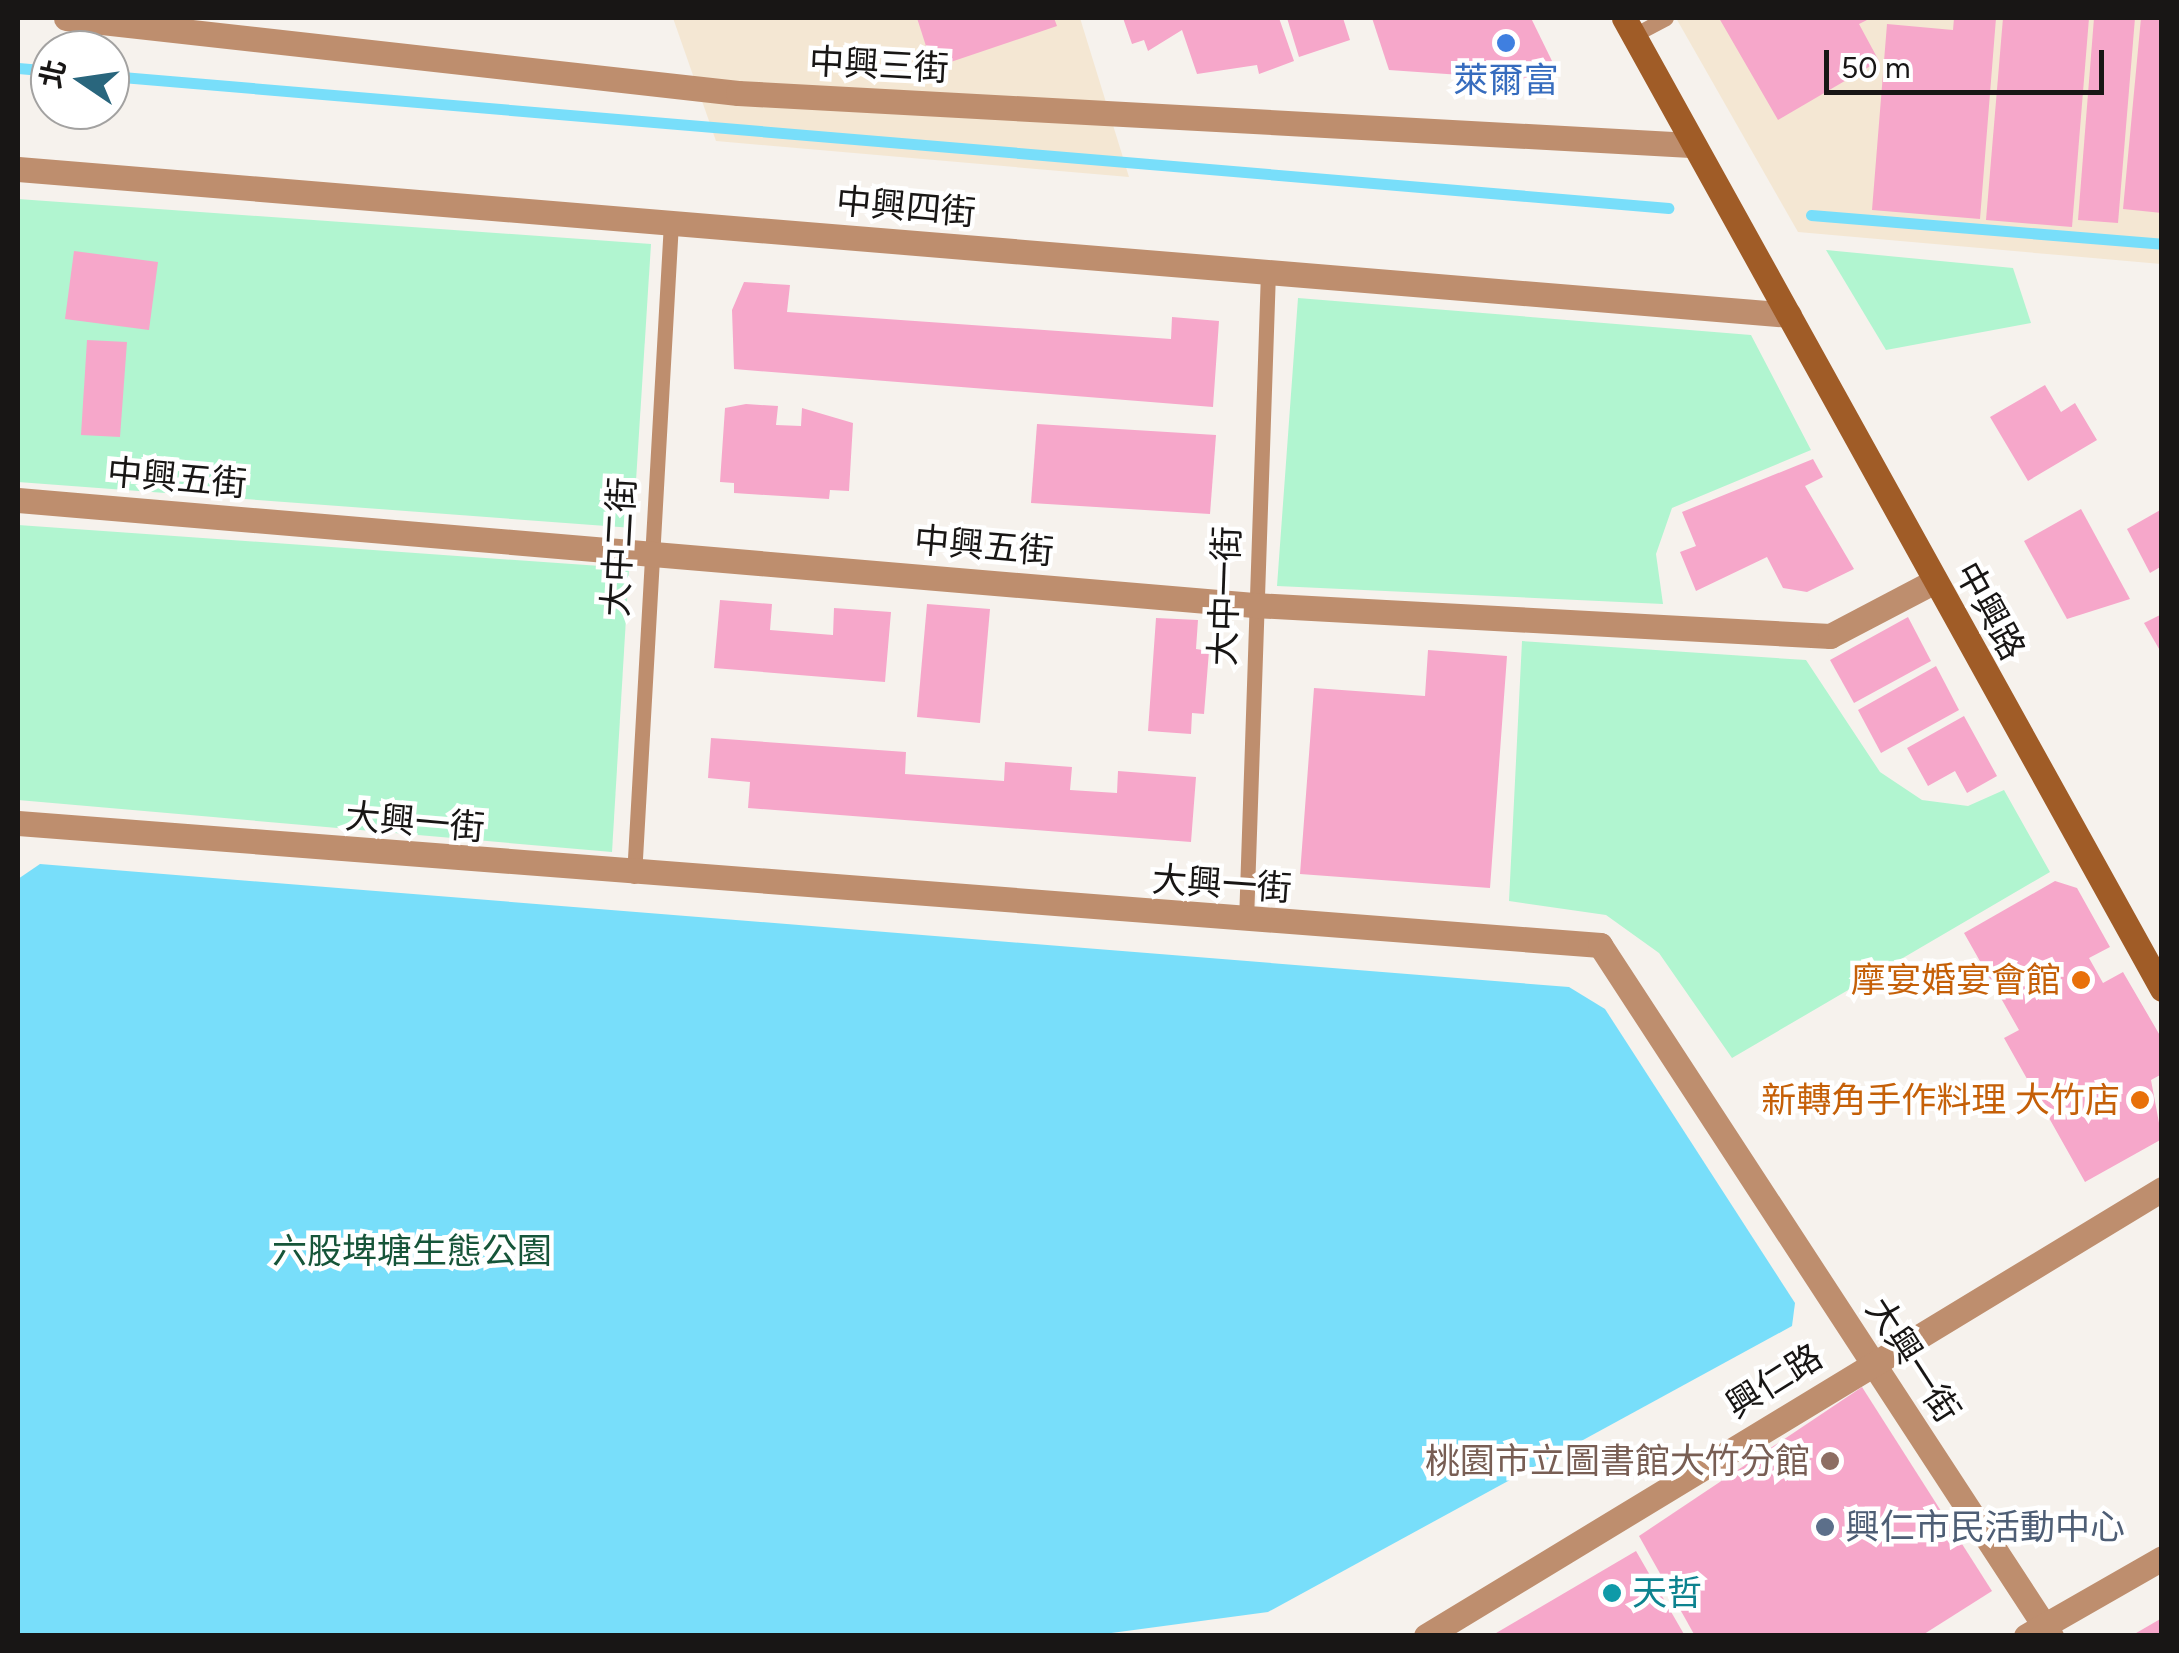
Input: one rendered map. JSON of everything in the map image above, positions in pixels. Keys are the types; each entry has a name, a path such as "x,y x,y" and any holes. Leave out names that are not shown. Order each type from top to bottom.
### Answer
{"street":[{"name":"中興三街","path":"66,18 738,92 1690,146"},
{"path":"1629,26 1690,146"},
{"name":"中興路","path":"1690,146 1789,314 1933,582 2162,989"},
{"name":"中興四街","path":"18,169 1789,314"},
{"name":"中興五街","path":"18,500 1254,605 1830,636 1933,582"},
{"name":"大興一街","path":"18,824 634,876 1600,945 1872,1362 2040,1632"},
{"name":"興仁路","path":"1426,1636 2162,1189"},
{"path":"2040,1632 2162,1558"}],"lane":[{"path":"1629,26 1666,18"},
{"name":"大中二街","path":"634,876 647,552 671,222"},
{"name":"大中一街","path":"1246,921 1268,273"}],"shaded area":[{"path":"673,18 1080,18 1129,177 716,141"},
{"path":"1676,18 2161,18 2161,264 1798,232"}],"green space":[{"path":"18,199 651,244 633,528 18,482"},
{"path":"1826,250 2013,268 2031,323 1886,350"},
{"path":"1298,298 1751,335 1811,450 1672,508 1656,554 1663,604 1277,586"},
{"path":"18,525 629,568 612,852 18,800"},
{"path":"1522,641 1806,660 1880,772 1922,800 1968,806 2004,790 2050,872 1732,1058 1659,953 1606,915 1509,901"}],"water":[{"name":"六股埤塘生態公園","path":"40,864 1569,987 1605,1009 1795,1303 1792,1326 1268,1612 1089,1636 18,1635 18,879"}],"building":[{"path":"917,18 1054,18 1057,26 933,68"},
{"path":"1123,18 1279,18 1294,61 1259,74 1257,65 1197,74 1182,30 1148,51 1144,40 1132,44"},
{"path":"1287,18 1343,18 1350,40 1299,57"},
{"path":"1372,18 1531,18 1552,61 1533,80 1389,70"},
{"path":"1719,18 1871,18 1859,24 1879,61 1778,120"},
{"path":"1954,18 1996,18 1980,219 1872,210 1887,24 1953,30"},
{"path":"2003,18 2089,18 2072,227 1986,220"},
{"path":"2094,18 2135,18 2118,223 2078,220"},
{"path":"2141,18 2162,18 2162,213 2123,209"},
{"path":"74,251 158,262 149,330 65,319"},
{"path":"744,282 790,285 787,312 1171,339 1172,317 1219,321 1213,407 734,369 732,310"},
{"path":"87,340 127,342 120,437 81,435"},
{"path":"2045,385 2061,412 2075,403 2097,440 2028,481 1990,417"},
{"path":"746,404 778,406 776,425 801,426 802,408 853,423 849,491 830,490 829,499 734,493 734,483 720,482 725,408"},
{"path":"1037,424 1216,435 1210,514 1031,503"},
{"path":"1813,459 1823,477 1805,486 1854,569 1807,592 1783,588 1767,557 1696,591 1680,552 1696,546 1682,512"},
{"path":"2081,509 2130,599 2067,619 2024,541"},
{"path":"2162,509 2162,566 2150,573 2127,529"},
{"path":"720,600 772,604 770,630 833,635 834,608 891,612 885,682 714,668"},
{"path":"927,604 990,609 980,723 917,717"},
{"path":"2162,614 2162,654 2144,623"},
{"path":"1908,617 1931,661 1854,703 1830,660"},
{"path":"1156,618 1198,620 1196,649 1209,651 1204,714 1192,713 1191,734 1148,731"},
{"path":"1428,650 1507,656 1490,888 1300,874 1314,688 1425,696"},
{"path":"1936,666 1959,710 1881,753 1858,710"},
{"path":"1964,716 1997,776 1967,793 1955,771 1928,786 1907,748"},
{"path":"711,738 906,752 905,774 1004,781 1005,762 1072,767 1070,790 1117,793 1118,771 1196,777 1191,842 748,808 750,782 708,778"},
{"path":"2055,881 2077,888 2110,947 2089,958 2103,983 2123,972 2162,1039 2162,1074 2151,1080 2162,1139 2085,1182 2004,1038 2019,1030 1964,933"},
{"name":"桃園市立圖書館大竹分館","path":"1862,1387 1992,1591 1921,1636 1695,1636 1639,1536"},
{"name":"天哲","path":"1636,1551 1685,1636 1491,1636"},
{"path":"2162,1618 2162,1636 2131,1636"}],"waterway":[{"path":"18,68 30,69"},
{"path":"130,78 1668,208"},
{"path":"1811,215 2162,244"}],"place":[{"name":"萊爾富","path":"1506,43"},
{"name":"摩宴婚宴會館","path":"2081,980"},
{"name":"新轉角手作料理 大竹店","path":"2140,1100"},
{"name":"桃園市立圖書館大竹分館","path":"1830,1461"},
{"name":"興仁市民活動中心","path":"1825,1527"},
{"name":"天哲","path":"1612,1593"}]}
